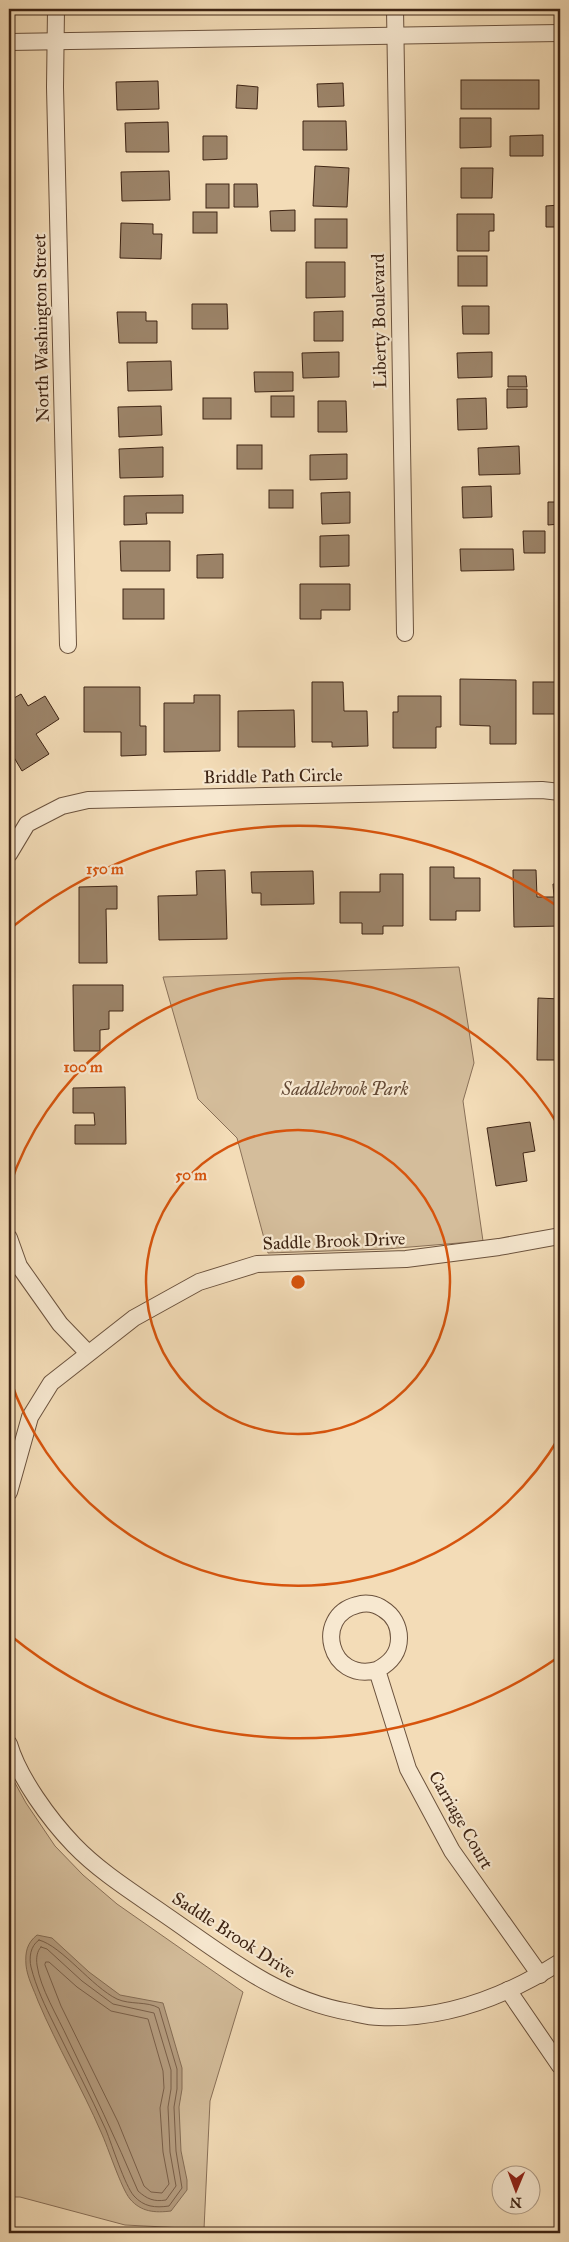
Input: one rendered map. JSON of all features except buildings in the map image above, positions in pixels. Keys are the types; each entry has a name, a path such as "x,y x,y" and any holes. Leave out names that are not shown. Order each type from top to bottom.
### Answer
{"street":[{"name":"North Washington Street","path":"56,9 55,87 68,645"},
{"name":"Liberty Boulevard","path":"395,9 405,633"},
{"path":"9,42 560,33"},
{"name":"Briddle Path Circle","path":"9,854 27,824 62,806 88,800 542,790 560,792"},
{"name":"Saddle Brook Drive","path":"9,1492 30,1417 51,1383 134,1318 172,1295 199,1282 256,1264 406,1259 499,1247 560,1236"},
{"path":"9,1238 19,1266 60,1324 88,1353"},
{"path":"361,1604 375,1605 388,1612 397,1626 399,1639 395,1656 386,1665 377,1670 364,1672 352,1669 344,1665 333,1651 332,1629 339,1616 350,1607 361,1604"},
{"name":"Carriage Court","path":"377,1670 408,1768 448,1843 540,1975"},
{"name":"Saddle Brook Drive","path":"9,1744 12,1754 33,1790 74,1846 112,1878 248,1972 278,1990 324,2007 377,2017 415,2017 459,2010 480,2003 540,1975 560,1962"},
{"path":"508,1990 560,2066"}],"green space":[{"name":"Saddlebrook Park","path":"459,967 474,1063 463,1101 483,1241 386,1249 268,1253 237,1138 198,1099 163,977"},
{"path":"9,1772 26,1803 55,1846 83,1875 117,1904 243,1992 210,2101 204,2229 125,2225 20,2197 9,2197"}],"water":[{"path":"37,1935 52,1938 89,1972 120,1995 163,2003 182,2068 182,2089 179,2107 181,2151 187,2180 187,2190 171,2211 154,2212 144,2209 134,2203 126,2194 94,2116 45,2018 29,1979 26,1952 31,1941"}]}
